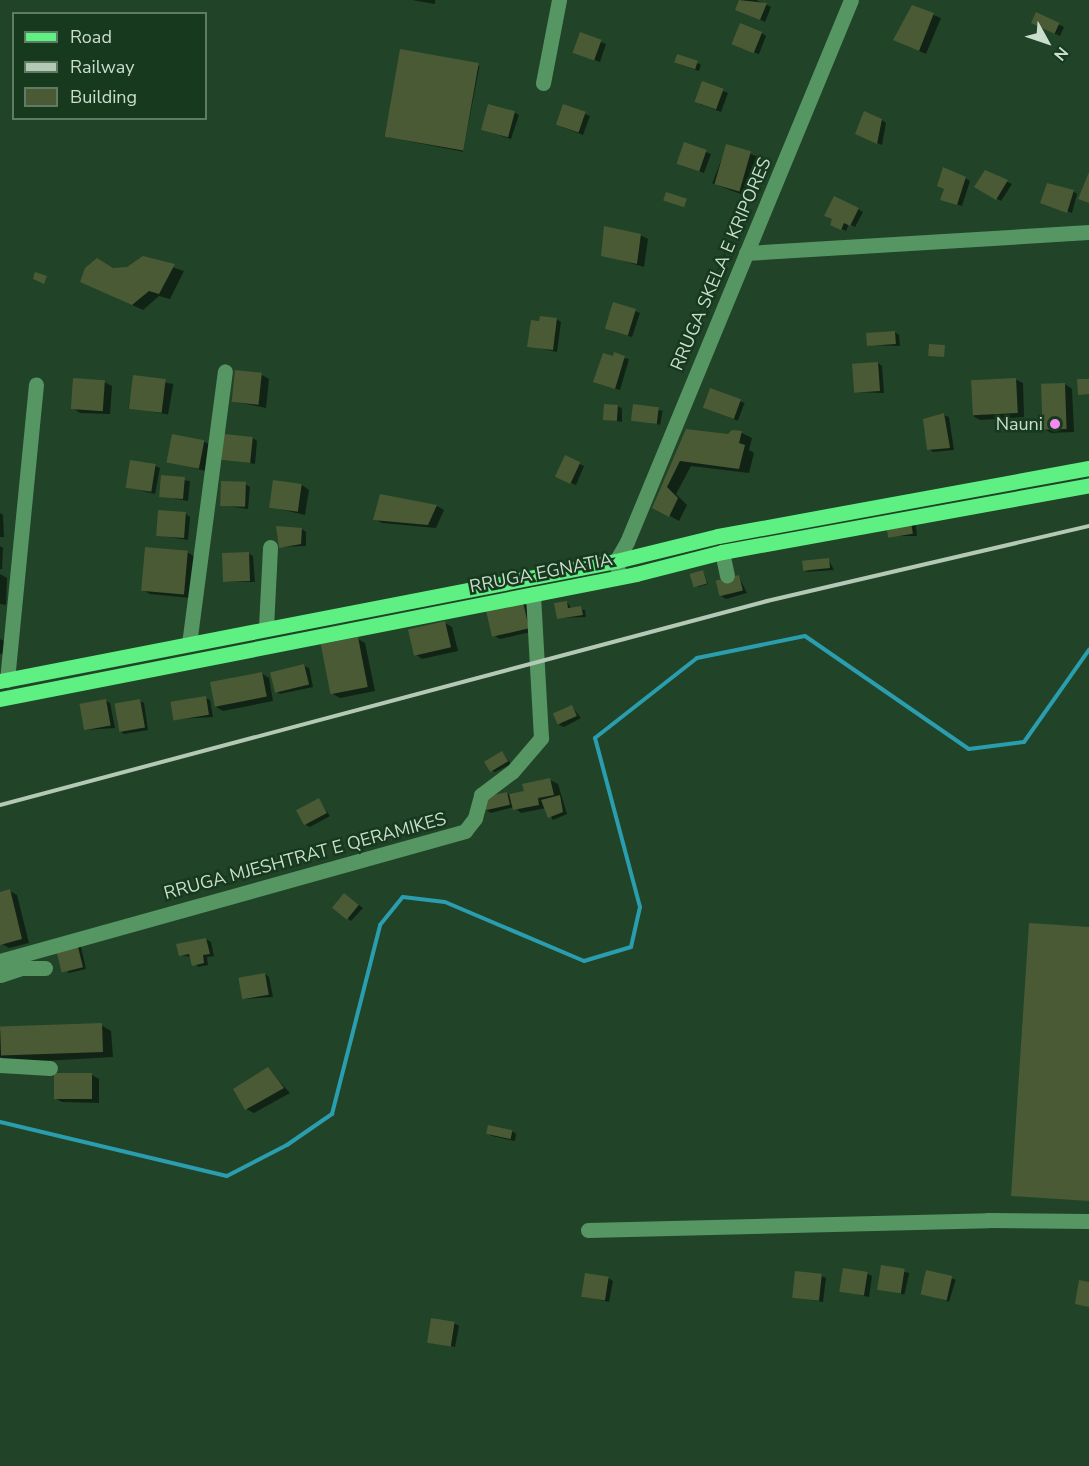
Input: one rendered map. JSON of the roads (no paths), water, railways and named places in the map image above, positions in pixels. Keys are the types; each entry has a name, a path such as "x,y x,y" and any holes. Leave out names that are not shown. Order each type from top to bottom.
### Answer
{"main road":[{"name":"RRUGA EGNATIA","path":"3,680 266,627 616,561 631,549 717,536 1089,468"},
{"name":"RRUGA EGNATIA","path":"0,699 636,574 722,552 1089,485"}],"street":[{"path":"543,82 559,0"},
{"name":"RRUGA SKELA E KRIPORES","path":"631,549 746,253 851,0"},
{"path":"835,36 844,35 856,0"},
{"path":"746,253 1089,232"},
{"path":"189,644 225,371"},
{"path":"3,680 36,384"},
{"path":"266,627 270,547"},
{"path":"631,549 636,574"},
{"path":"722,552 727,574"},
{"path":"616,561 619,577"},
{"name":"RRUGA MJESHTRAT E QERAMIKES","path":"0,961 465,831 475,818 481,795 512,772 541,738 533,594"},
{"path":"0,975 22,968 45,968"},
{"path":"0,1065 50,1068"},
{"path":"588,1230 988,1220 1089,1221"}],"waterway":[{"path":"0,1122 227,1176 287,1145 332,1114 380,925 403,897 445,902 584,961 631,947 640,907 595,738 697,658 805,636 969,749 1024,742 1089,650"}],"railway":[{"path":"0,805 767,601 1089,526"}],"place":[{"name":"Nauni","path":"1055,424"}]}
